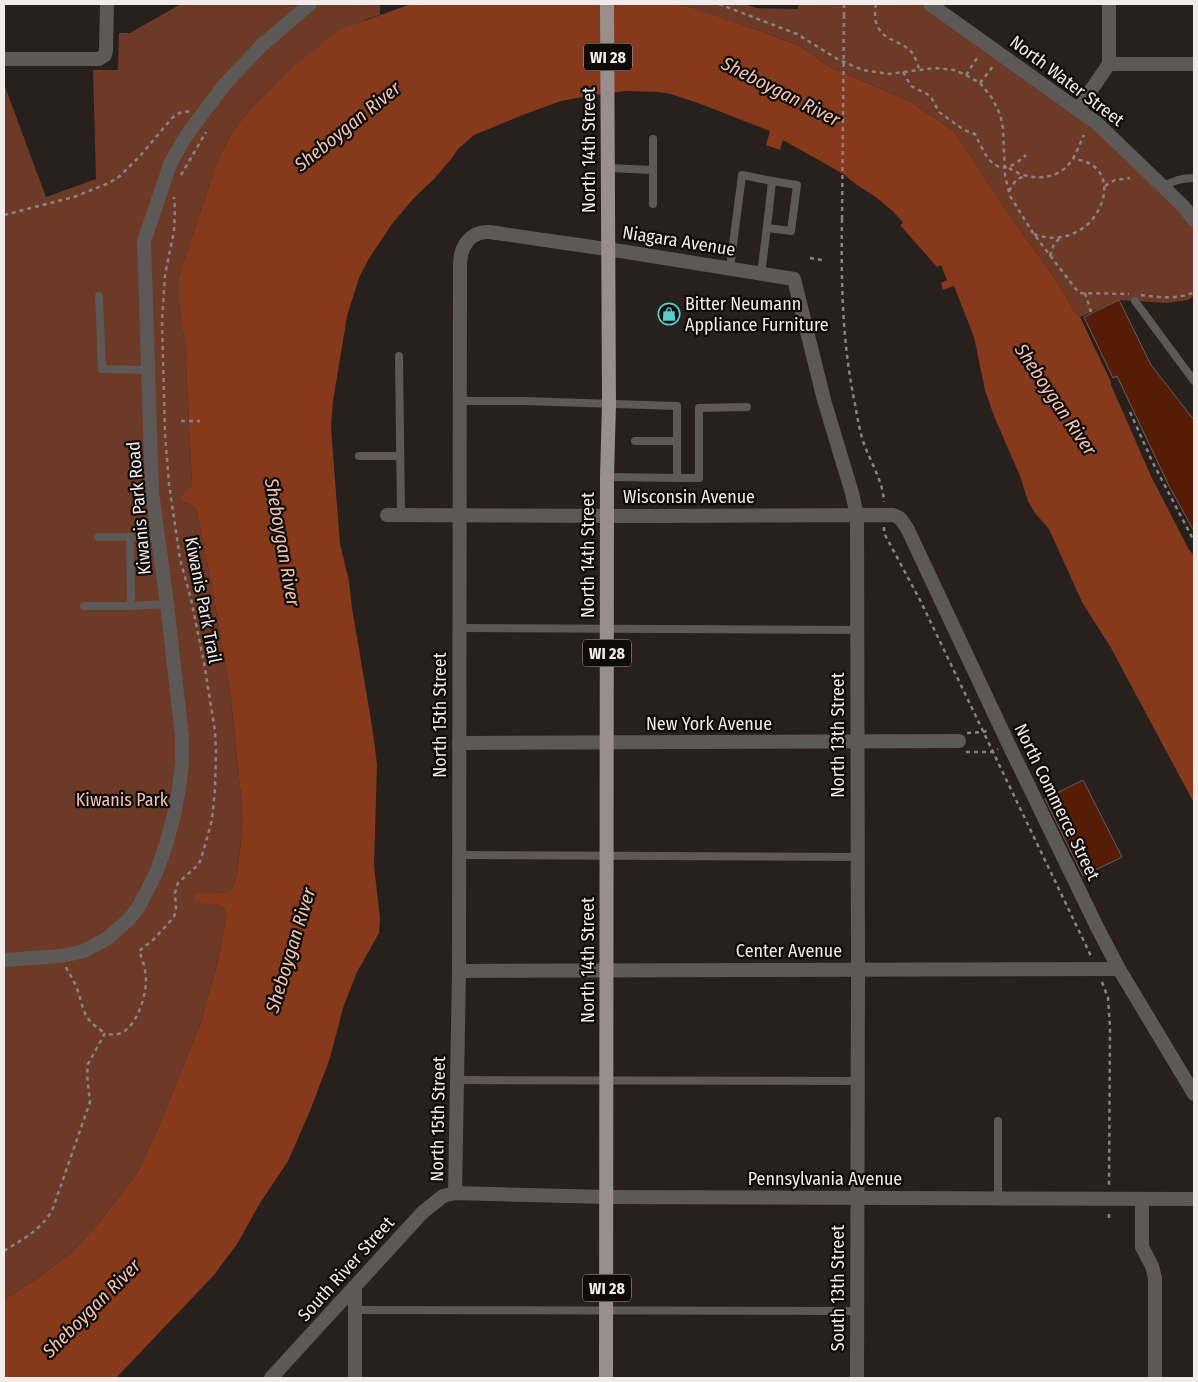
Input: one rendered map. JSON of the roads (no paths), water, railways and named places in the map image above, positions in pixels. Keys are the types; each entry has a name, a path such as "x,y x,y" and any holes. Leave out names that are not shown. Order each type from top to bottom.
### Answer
{"main road":[{"name":"North 14th Street","path":"607,4 607,1197"},
{"name":"WI 28","path":"606,1378 607,1197"}],"street":[{"path":"4,59 99,59 104,55 107,42 107,4"},
{"name":"Kiwanis Park Road","path":"4,960 62,956 84,951 108,938 129,919 142,901 153,880 166,845 179,788 182,763 182,737 152,492 144,241 171,162 188,133 225,84 262,46 310,4"},
{"name":"North Water Street","path":"930,4 1098,124 1184,207 1194,220"},
{"path":"1078,109 1109,64 1109,4"},
{"path":"1109,64 1194,64"},
{"name":"Niagara Avenue","path":"470,240 479,234 489,232 794,279"},
{"name":"North 15th Street","path":"455,1193 459,971 460,257 462,248 470,240"},
{"name":"North 13th Street","path":"794,279 824,400 852,493 856,515 857,1198"},
{"name":"Wisconsin Avenue","path":"386,515 893,515 901,518"},
{"name":"North Commerce Street","path":"901,518 1097,927 1119,969 1194,1094"},
{"name":"New York Avenue","path":"459,743 857,743 959,741"},
{"name":"Center Avenue","path":"459,971 1119,969"},
{"name":"Pennsylvania Avenue","path":"455,1193 607,1197 1194,1199"},
{"name":"South River Street","path":"271,1378 422,1214 443,1196 455,1193"},
{"name":"South 13th Street","path":"856,1378 857,1198"},
{"path":"1142,1199 1142,1247 1152,1266 1155,1278 1155,1378"},
{"path":"355,1287 355,1378"}],"lane":[{"path":"653,139 653,204"},
{"path":"608,168 653,170"},
{"path":"730,268 742,175 797,185 792,231 767,228"},
{"path":"1163,187 1172,181 1182,178 1194,178"},
{"path":"761,274 772,181"},
{"path":"99,296 102,369 148,370"},
{"path":"1135,296 1194,381"},
{"path":"399,356 401,515"},
{"path":"460,401 677,406 677,478"},
{"path":"607,477 699,478 699,408 747,407"},
{"path":"635,441 677,441"},
{"path":"360,456 400,456"},
{"path":"98,537 158,537"},
{"path":"130,537 131,606"},
{"path":"84,606 167,604"},
{"path":"459,628 857,630"},
{"path":"459,855 857,857"},
{"path":"457,1080 857,1081"},
{"path":"998,1121 998,1198"},
{"path":"354,1310 857,1311"}],"water":[{"name":"Sheboygan River","path":"411,4 675,4 684,6 741,24 800,46 830,67 909,101 954,131 1080,317 1111,382 1151,476 1194,556 1194,803 1111,648 1082,602 1049,529 1035,513 1028,501 1020,476 985,390 974,337 954,286 943,290 941,283 947,280 941,265 937,267 900,225 903,223 890,208 845,175 783,140 780,150 766,145 770,131 671,94 626,91 561,101 474,135 458,149 434,179 413,199 392,224 368,260 359,278 347,316 333,401 331,428 340,544 349,581 377,764 374,866 380,918 379,933 357,972 343,1008 330,1058 288,1161 260,1203 237,1244 214,1275 116,1378 4,1378 4,1300 71,1253 97,1225 138,1172 159,1126 201,1022 217,964 226,911 220,905 195,901 194,894 227,892 232,889 237,875 242,806 230,691 196,509 189,504 183,503 181,498 192,485 185,344 179,302 179,276 219,157 234,129 249,111 289,70 339,30"}],"place":[{"name":"Bitter Neumann Appliance Furniture","path":"669,314"}],"park label":[{"name":"Kiwanis Park","path":"122,800"}]}
